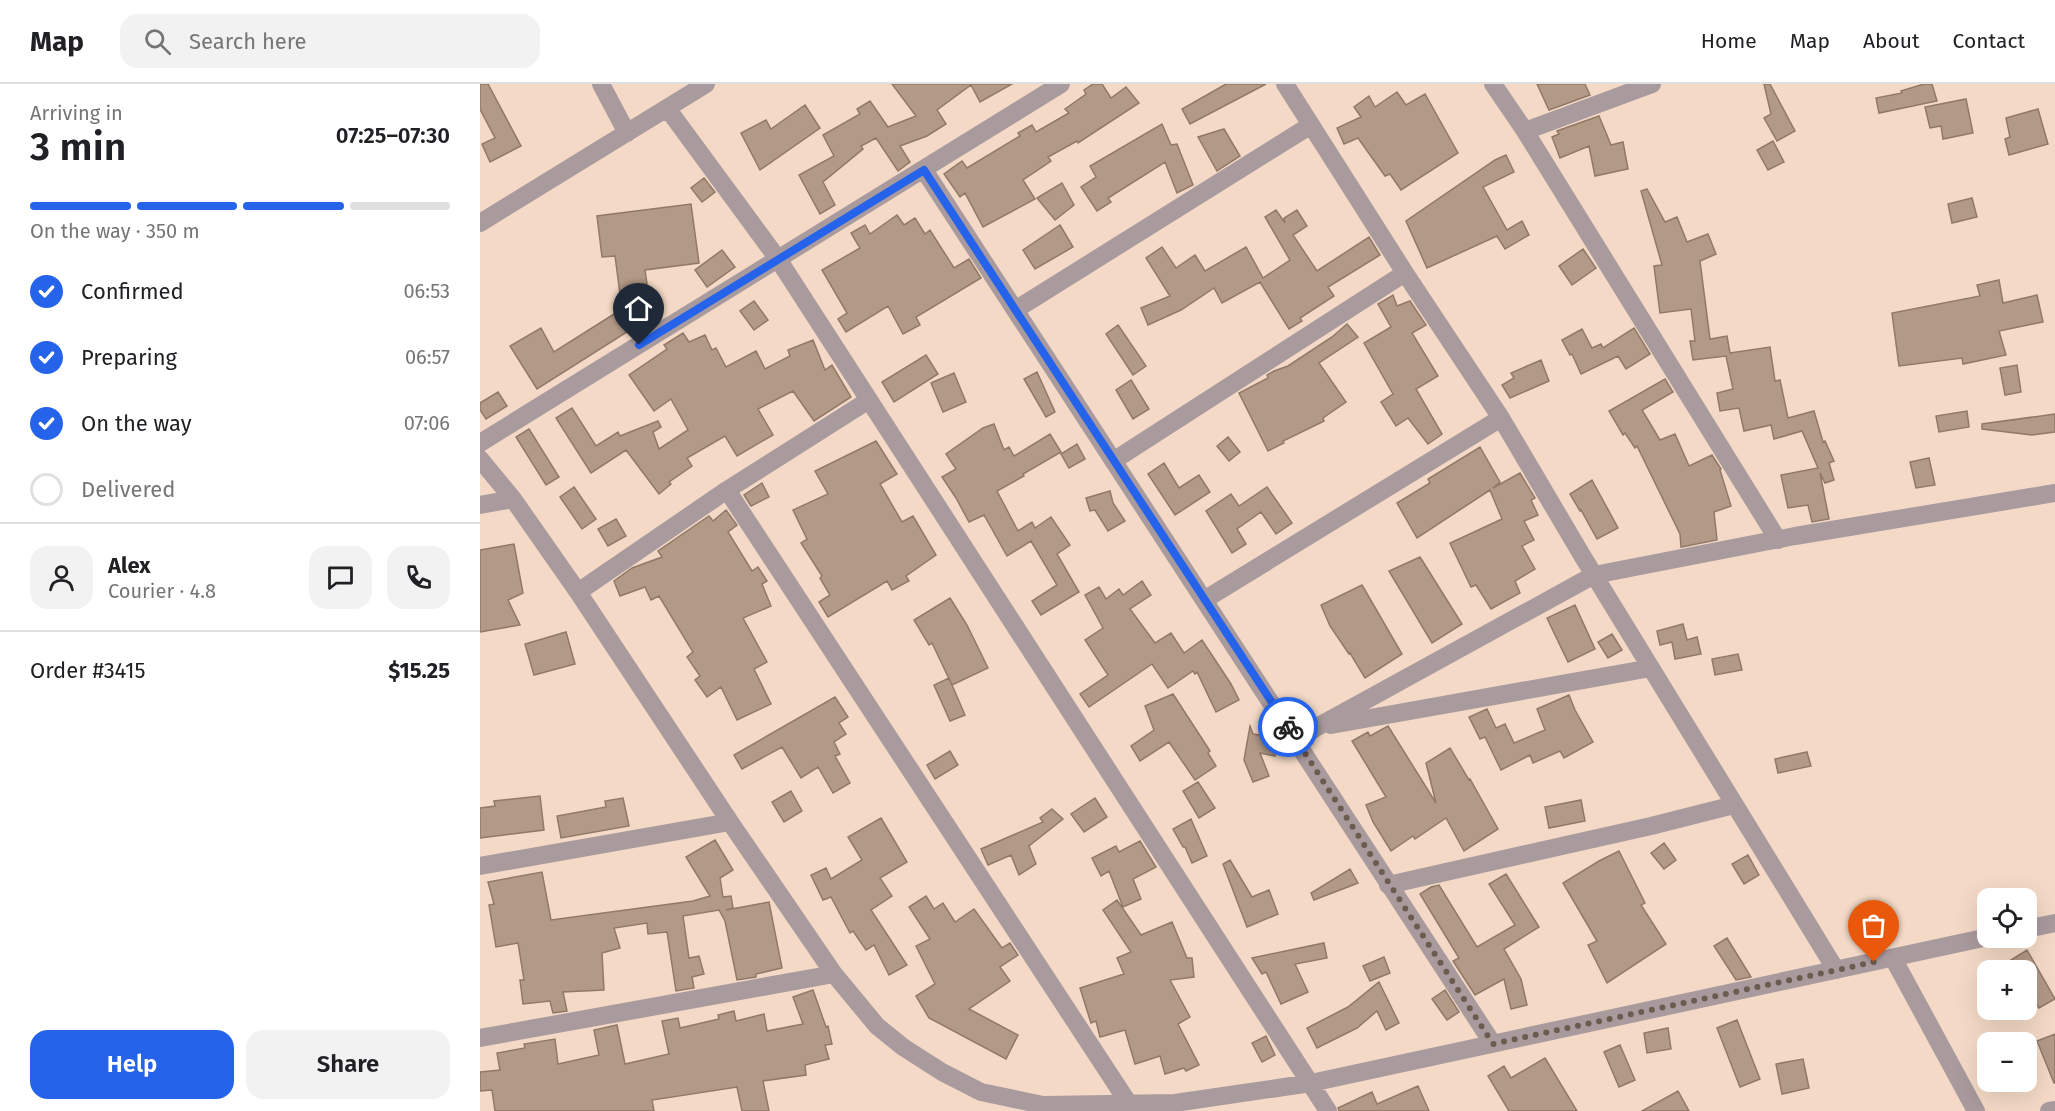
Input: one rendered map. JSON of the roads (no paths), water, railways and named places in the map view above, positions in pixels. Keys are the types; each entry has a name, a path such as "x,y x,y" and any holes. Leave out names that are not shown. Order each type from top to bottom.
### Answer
{"street":[{"path":"601,84 627,133"},
{"path":"480,224 706,84"},
{"path":"480,443 1061,84"},
{"path":"1285,84 1405,273 1501,418 1594,575 1836,970"},
{"path":"1492,84 1525,131 1778,540"},
{"path":"1525,131 1652,84"},
{"path":"667,108 778,259 1328,1111"},
{"path":"1015,310 1311,125"},
{"path":"924,170 1493,1044"},
{"path":"1113,460 1405,273"},
{"path":"578,592 727,490 869,400"},
{"path":"1204,600 1501,418"},
{"path":"480,459 513,499 578,592 834,975 877,1026 903,1047 942,1072 981,1092 1043,1105 1092,1108 1175,1103 1311,1083 1977,939"},
{"path":"727,490 1129,1104"},
{"path":"1297,741 1317,727 1594,575 1778,540 2055,493"},
{"path":"480,505 513,499"},
{"path":"1317,727 1651,668"},
{"path":"1388,885 1734,805"},
{"path":"480,866 730,822"},
{"path":"2037,927 2055,923"},
{"path":"1893,958 1976,1111"},
{"path":"480,1038 834,975"},
{"path":"1004,1111 1043,1105"},
{"path":"2049,1111 2055,1110"}]}
